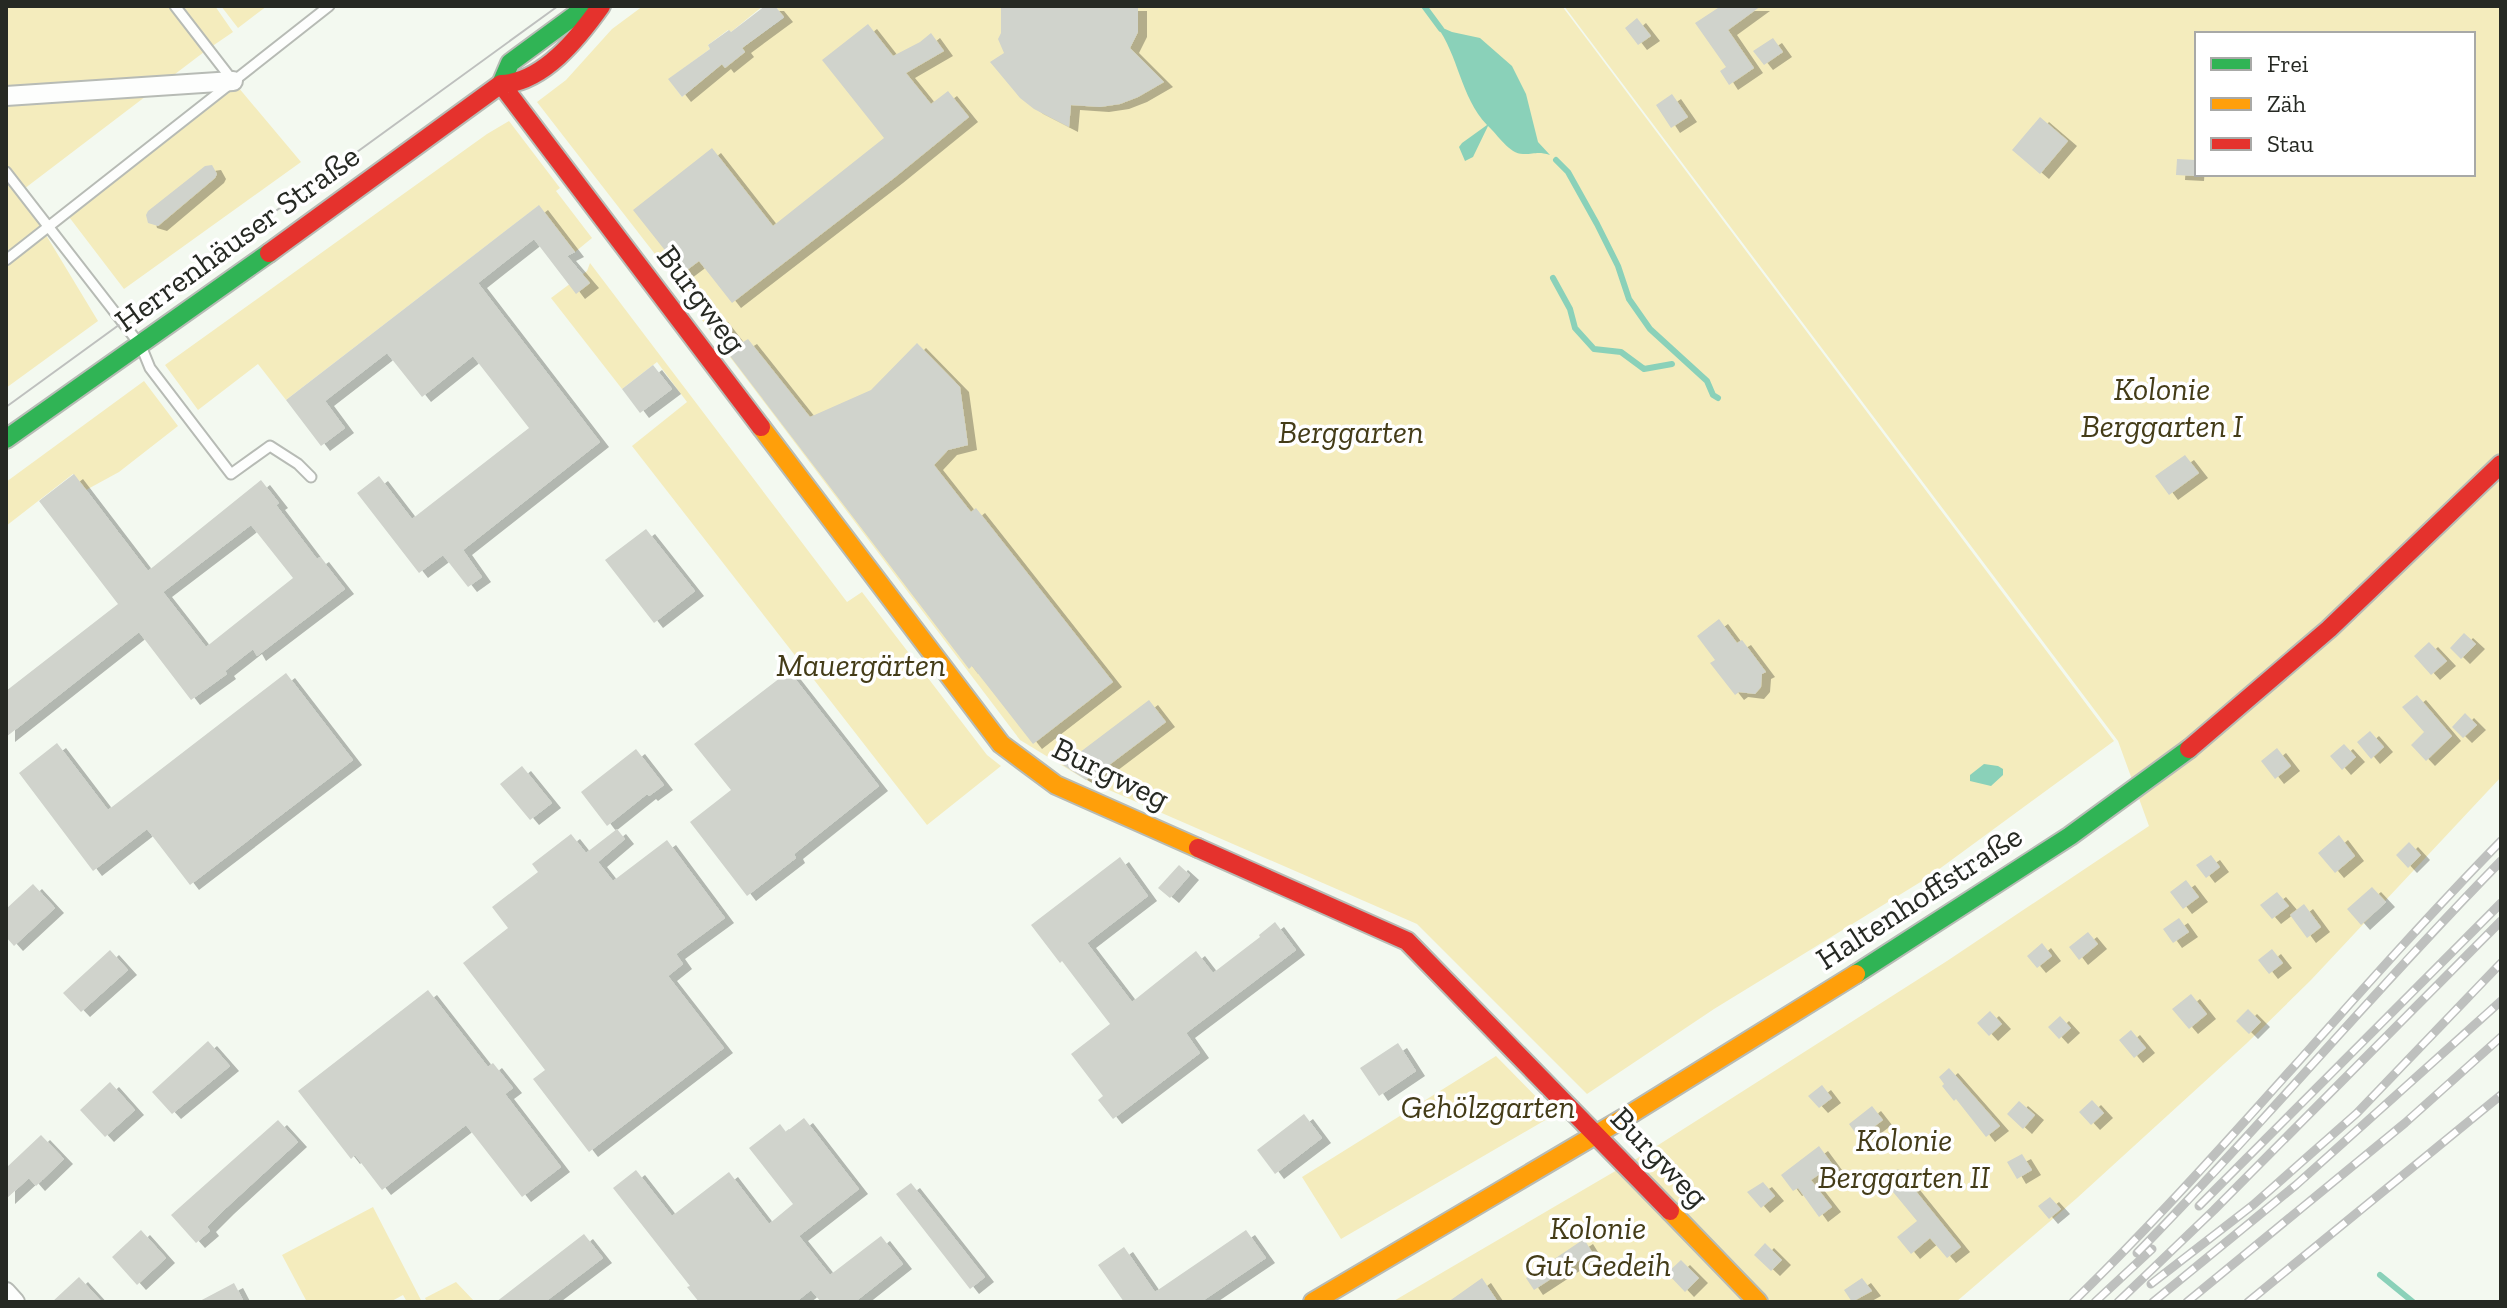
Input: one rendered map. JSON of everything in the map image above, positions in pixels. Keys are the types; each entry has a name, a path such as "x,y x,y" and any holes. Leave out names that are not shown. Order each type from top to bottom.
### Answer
{"street":[{"name":"Herrenhäuser Straße","path":"501,84 510,63 589,6"},
{"name":"Herrenhäuser Straße","path":"6,439 141,346 501,84 520,82 540,69 594,17 601,6"},
{"path":"6,96 233,81"},
{"name":"Burgweg","path":"501,84 1001,744 1056,785 1407,941 1758,1302"},
{"name":"Haltenhoffstraße","path":"1313,1302 1597,1136 1899,947 2146,782 2259,690 2343,616 2417,549 2501,464"},
{"path":"6,1292 15,1302"}],"lane":[{"path":"175,6 233,81"},
{"path":"6,260 329,6"},
{"path":"6,172 141,346 150,368 231,474 270,446 298,464 311,477"}],"green space":[{"path":"6,6 170,6 204,52 20,192 98,321 6,388"},
{"path":"180,6 215,6 233,32 211,47"},
{"path":"221,6 267,6 238,28"},
{"name":"Berggarten","path":"643,6 763,6 731,32 728,30 708,45 710,49 669,79 682,97 722,64 725,67 745,52 742,48 784,18 775,6 1562,6 2114,741 1927,878 1714,1009 1587,1094 1417,924 1086,780 1020,740 702,320 707,310 697,297 689,298 537,102 566,80 612,29"},
{"path":"1564,6 2501,6 2501,777 2311,980 2247,1043 2077,1198 1956,1302 1392,1302 1641,1156 1947,961 2149,826 2118,741"},
{"path":"233,81 301,162 124,289 66,213"},
{"path":"509,121 560,188 556,191 592,238 575,252 538,206 286,400 258,364 198,410 165,365"},
{"name":"Mauergärten","path":"590,263 847,602 862,592 987,755 1001,766 927,825 632,446 687,402 657,362 622,389 551,298 587,271"},
{"path":"144,381 178,426 119,472 86,490 73,474 6,526 6,482"},
{"name":"Gehölzgarten","path":"1496,1056 1554,1115 1341,1239 1302,1177"},
{"path":"373,1207 422,1302 407,1302 403,1295 390,1302 307,1302 282,1255"},
{"path":"456,1282 475,1302 427,1302 425,1298"}],"shaded area":[{"path":"1436,25 1480,38 1512,66 1526,94 1538,142 1550,155 1514,151 1488,126 1473,157 1465,161 1459,147 1487,125 1471,102 1450,50"},
{"path":"1984,764 2003,769 2003,775 1991,786 1970,781 1970,775"}],"building":[{"path":"765,6 775,6 784,17 742,48 745,52 725,68 722,64 682,97 668,79 710,49 708,45"},
{"path":"1001,6 1138,6 1138,32 1130,48 1164,82 1120,104 1100,107 1071,105 1069,127 1020,98 990,62 1004,53 998,39 1001,33"},
{"path":"1721,6 1761,6 1728,30 1754,68 1729,85 1720,71 1726,67 1695,23"},
{"path":"1637,18 1651,36 1638,45 1625,28"},
{"path":"868,24 893,56 931,33 944,51 906,73 931,104 948,91 969,117 732,303 699,261 683,273 633,210 712,148 773,226 884,138 822,60"},
{"path":"1773,38 1783,52 1764,65 1753,51"},
{"path":"1672,94 1688,117 1671,128 1656,105"},
{"path":"2040,117 2068,141 2040,174 2012,150"},
{"path":"2177,159 2195,160 2195,176 2176,175"},
{"path":"212,165 217,174 215,178 158,226 148,223 148,211 205,166"},
{"path":"539,205 575,252 567,256 590,283 576,294 534,239 478,283 600,442 463,550 482,577 468,587 443,555 419,573 357,493 379,476 412,519 529,428 473,356 422,397 387,353 325,401 345,428 321,446 286,400"},
{"path":"719,317 740,344 748,339 810,417 871,390 917,343 960,387 968,445 948,450 934,465 971,512 976,508 1113,682 1033,744 972,666 969,669 707,326"},
{"path":"653,365 672,389 640,413 622,389"},
{"path":"2185,455 2199,473 2169,495 2155,476"},
{"path":"74,474 148,571 261,480 317,559 320,557 345,589 257,656 253,649 225,671 227,674 191,700 139,632 6,737 6,691 118,604 39,501","holes":["251,525 293,578 206,647 163,592"]},
{"path":"646,529 695,591 654,623 605,560"},
{"path":"1719,619 1737,643 1742,640 1766,672 1762,674 1761,687 1755,694 1739,692 1735,695 1710,663 1715,660 1697,636"},
{"path":"2464,633 2476,644 2461,659 2450,648"},
{"path":"2429,642 2447,661 2431,675 2414,656"},
{"path":"789,671 879,786 747,896 690,822 731,790 694,744"},
{"path":"286,673 353,760 190,885 147,829 93,871 19,773 57,743 108,810"},
{"path":"2417,695 2452,736 2426,761 2411,745 2424,732 2402,707"},
{"path":"1149,700 1166,722 1092,778 1086,780 1063,765"},
{"path":"2465,713 2477,725 2463,738 2452,727"},
{"path":"2370,731 2384,747 2371,759 2357,742"},
{"path":"2344,744 2356,757 2342,770 2330,756"},
{"path":"2277,748 2291,766 2275,779 2261,761"},
{"path":"636,749 664,785 649,796 647,794 607,826 581,792"},
{"path":"522,766 552,803 530,820 500,784"},
{"path":"617,829 625,839 598,862 613,881 667,840 725,918 676,954 683,964 668,976 724,1048 589,1152 533,1079 545,1070 463,963 508,928 492,907 538,872 532,864 571,834 586,853"},
{"path":"2339,835 2355,856 2335,873 2318,853"},
{"path":"2409,842 2421,855 2408,868 2396,855"},
{"path":"2211,855 2220,867 2206,878 2196,865"},
{"path":"1120,857 1148,896 1087,943 1132,1002 1196,951 1213,973 1275,922 1296,950 1186,1033 1200,1053 1113,1119 1098,1100 1103,1096 1071,1054 1110,1024 1031,925"},
{"path":"1179,865 1190,875 1170,898 1158,888"},
{"path":"2186,880 2199,897 2183,909 2170,892"},
{"path":"33,884 55,908 14,946 6,937 6,909"},
{"path":"2372,887 2386,902 2361,925 2347,909"},
{"path":"2277,892 2289,906 2272,919 2260,905"},
{"path":"2304,904 2321,927 2307,938 2290,915"},
{"path":"2179,918 2189,932 2173,943 2163,929"},
{"path":"2088,932 2098,944 2079,960 2069,947"},
{"path":"2042,943 2052,956 2037,968 2027,956"},
{"path":"2272,949 2283,963 2269,974 2258,960"},
{"path":"110,950 128,970 81,1012 63,993"},
{"path":"428,990 488,1067 493,1063 513,1088 505,1094 561,1167 522,1197 466,1125 382,1190 355,1155 351,1159 298,1091"},
{"path":"2191,994 2207,1014 2189,1029 2172,1009"},
{"path":"2248,1009 2261,1022 2249,1034 2236,1021"},
{"path":"1990,1011 2002,1024 1989,1036 1977,1023"},
{"path":"2060,1016 2071,1028 2059,1039 2048,1027"},
{"path":"2131,1030 2146,1048 2134,1058 2119,1040"},
{"path":"208,1041 230,1066 172,1114 152,1092"},
{"path":"1398,1043 1416,1071 1379,1096 1360,1068"},
{"path":"1949,1068 2000,1126 1986,1137 1942,1086 1944,1084 1939,1077"},
{"path":"110,1082 135,1110 105,1137 80,1110"},
{"path":"1822,1085 1832,1098 1819,1108 1808,1096"},
{"path":"2092,1100 2104,1113 2091,1125 2079,1112"},
{"path":"2019,1101 2035,1115 2023,1129 2007,1114"},
{"path":"1872,1106 1883,1120 1859,1138 1849,1124"},
{"path":"1304,1114 1322,1138 1275,1174 1257,1150"},
{"path":"804,1118 859,1189 799,1236 830,1275 881,1236 903,1264 855,1302 821,1302 811,1290 796,1302 699,1302 687,1287 690,1286 613,1188 636,1170 672,1216 729,1172 769,1224 793,1204 749,1148 780,1124 786,1132"},
{"path":"278,1120 298,1142 225,1209 207,1227 210,1231 196,1243 171,1215"},
{"path":"41,1135 64,1159 36,1186 29,1178 6,1199 6,1168"},
{"path":"1819,1146 1833,1165 1811,1180 1832,1207 1819,1217 1798,1188 1793,1191 1781,1175"},
{"path":"2022,1154 2032,1170 2017,1179 2007,1162"},
{"path":"1898,1169 1961,1247 1947,1258 1930,1238 1911,1254 1897,1237 1917,1221 1884,1181"},
{"path":"1763,1182 1775,1196 1761,1208 1747,1192"},
{"path":"911,1183 985,1277 970,1289 896,1194"},
{"path":"2050,1197 2061,1209 2049,1219 2038,1206"},
{"path":"141,1230 166,1258 137,1285 112,1257"},
{"path":"1246,1230 1266,1258 1201,1302 1124,1302 1098,1265 1124,1247 1155,1292"},
{"path":"584,1234 603,1258 545,1302 496,1302"},
{"path":"1584,1239 1592,1252 1534,1290 1526,1278"},
{"path":"1765,1243 1782,1260 1771,1271 1754,1255"},
{"path":"1681,1260 1699,1278 1685,1292 1667,1273"},
{"path":"79,1277 102,1302 52,1302"},
{"path":"1482,1278 1498,1302 1448,1302"},
{"path":"1862,1278 1872,1291 1852,1302 1844,1290"},
{"path":"234,1283 244,1302 198,1302"}],"waterway":[{"path":"1424,6 1441,29"},
{"path":"1556,160 1568,172 1597,224 1618,266 1629,299 1650,329 1707,381 1713,395 1718,398"},
{"path":"1553,278 1570,309 1575,328 1594,349 1621,352 1644,369 1672,364"},
{"path":"2380,1275 2413,1302"}],"tram line":[{"path":"6,407 558,6"}],"railway":[{"path":"2073,1302 2236,1132 2393,956 2501,841"},
{"path":"2137,1253 2501,861"},
{"path":"2199,1206 2501,903"},
{"path":"2118,1302 2214,1210 2501,921"},
{"path":"2151,1284 2253,1205 2357,1113 2501,963"},
{"path":"2153,1302 2296,1185 2501,1001"},
{"path":"2187,1302 2405,1123 2501,1037"},
{"path":"2248,1302 2501,1095"},
{"path":"2095,1302 2152,1249"}],"traffic: fast":[{"path":"501,84 510,63 582,10"},
{"path":"6,439 269,253"},
{"path":"1856,974 2070,836 2189,749"}],"traffic: slow":[{"path":"761,427 1001,744 1056,785 1198,848"},
{"path":"1313,1302 1629,1115 1856,974"},
{"path":"1670,1211 1758,1302"}],"traffic: jam":[{"path":"269,253 501,84 516,82 545,67 571,44 601,6"},
{"path":"501,84 761,427"},
{"path":"2189,749 2329,629 2501,464"},
{"path":"1198,848 1407,941 1670,1211"}],"park label":[{"name":"Kolonie Berggarten I","path":"2162,408"},
{"name":"Kolonie Berggarten II","path":"1904,1158"},
{"name":"Kolonie Gut Gedeih","path":"1598,1246"}]}
